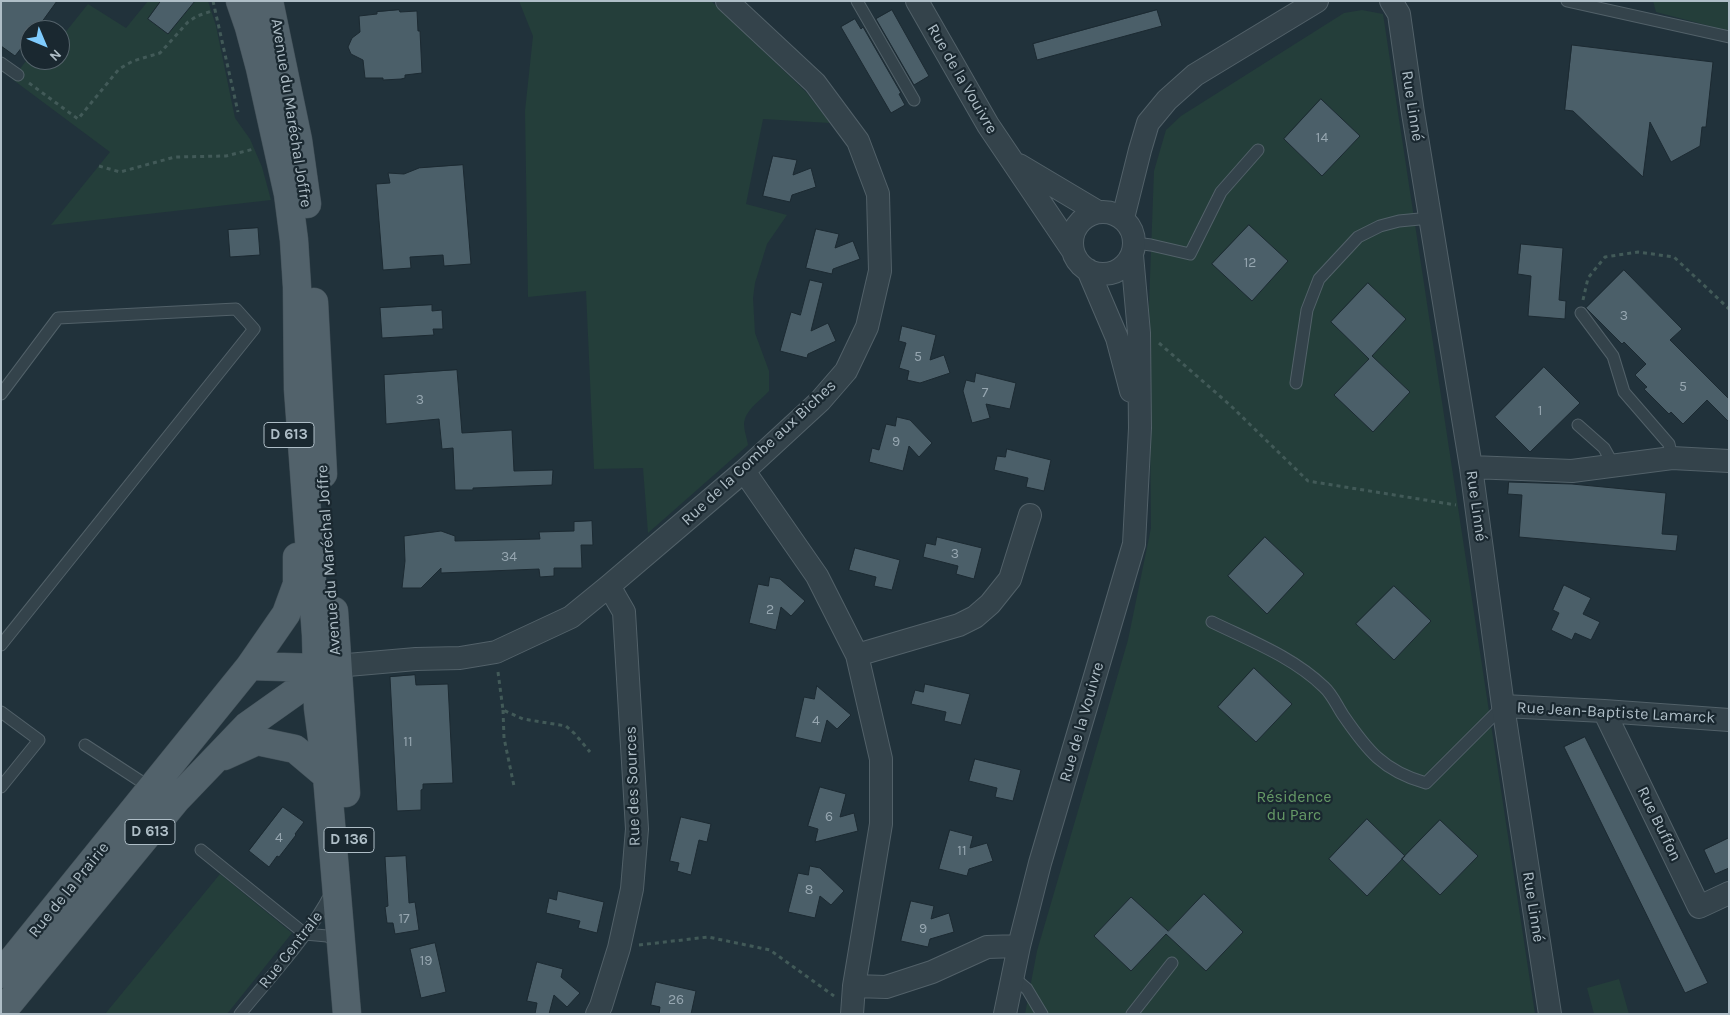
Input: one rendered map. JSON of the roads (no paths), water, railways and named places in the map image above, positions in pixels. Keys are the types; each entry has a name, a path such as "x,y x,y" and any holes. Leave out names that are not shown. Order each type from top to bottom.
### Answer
{"main road":[{"name":"Avenue du Maréchal Joffre","path":"227,6 266,11"},
{"name":"Avenue du Maréchal Joffre","path":"266,11 294,240 297,287 298,389 316,635 326,667"},
{"name":"Avenue du Maréchal Joffre","path":"266,11 298,140 308,212 321,437 326,667"},
{"name":"D 613","path":"250,666 282,622 297,584 297,553 283,340 297,287"},
{"path":"250,666 326,667"},
{"name":"Rue de la Prairie","path":"1,974 250,666"},
{"name":"Rue de la Prairie","path":"1,1013 176,800 247,726 326,667"},
{"name":"D 136","path":"326,667 318,708 327,776 347,1014"},
{"name":"D 136","path":"326,667 361,1014"},
{"name":"Rue de la Prairie","path":"212,762 257,741 295,749 327,776"}],"street":[{"name":"Rue de la Combe aux Biches","path":"326,667 471,657 496,652 571,617 610,586 744,470 820,401 846,371 867,327 880,271 878,194 858,141 815,82 727,1"},
{"name":"Rue de la Vouivre","path":"917,1 988,125 1073,251"},
{"path":"1123,218 1148,123 1167,100 1195,75 1317,1"},
{"name":"Rue Linné","path":"1391,1 1399,14 1413,113 1471,467 1503,706 1550,1014"},
{"name":"Rue de la Vouivre","path":"1009,157 1028,171 1098,212"},
{"path":"1098,212 1115,214 1123,218 1133,233 1134,249 1128,262 1114,273 1096,274 1088,270 1076,259 1073,251 1074,231 1080,222 1098,212"},
{"name":"Rue de la Vouivre","path":"1005,1014 1019,946 1040,863 1134,544 1140,428 1139,333 1134,249"},
{"name":"Rue de la Vouivre","path":"1088,270 1117,338 1140,428"},
{"path":"1471,467 1572,471 1672,458 1729,461"},
{"path":"744,470 817,576 857,655 881,759 880,824 854,986 852,1012"},
{"path":"857,655 959,625 975,617 990,604 1010,579 1030,515"},
{"name":"Rue des Sources","path":"597,1014 619,948 632,889 638,828 624,612 610,586"},
{"name":"Rue Jean-Baptiste Lamarck","path":"1503,706 1729,720"},
{"name":"Rue Buffon","path":"1604,711 1699,907 1729,893"},
{"path":"854,986 886,987 932,972 987,946 1019,946"}],"lane":[{"path":"857,1 914,100"},
{"path":"930,1 945,50"},
{"path":"1567,1 1729,37"},
{"path":"1,63 18,75"},
{"path":"1134,249 1151,245 1190,254 1221,192 1258,150"},
{"path":"1296,383 1307,310 1319,279 1358,237 1380,226 1399,221 1430,218"},
{"path":"1,394 58,318 236,309 254,329 1,645"},
{"path":"1581,313 1613,356 1624,392 1669,444 1672,458"},
{"path":"1578,424 1604,448 1614,466"},
{"path":"1212,622 1292,661 1325,688 1360,740 1382,763 1407,778 1426,782 1503,706"},
{"path":"1,712 39,740 1,787"},
{"path":"84,745 151,788"},
{"path":"201,850 305,934 327,936 342,944"},
{"name":"Rue Centrale","path":"240,1014 305,934 325,905 336,883"},
{"path":"1132,1014 1172,963"},
{"path":"1013,977 1027,989 1042,1014"}],"park label":[{"name":"Résidence du Parc","path":"1294,806"}]}
